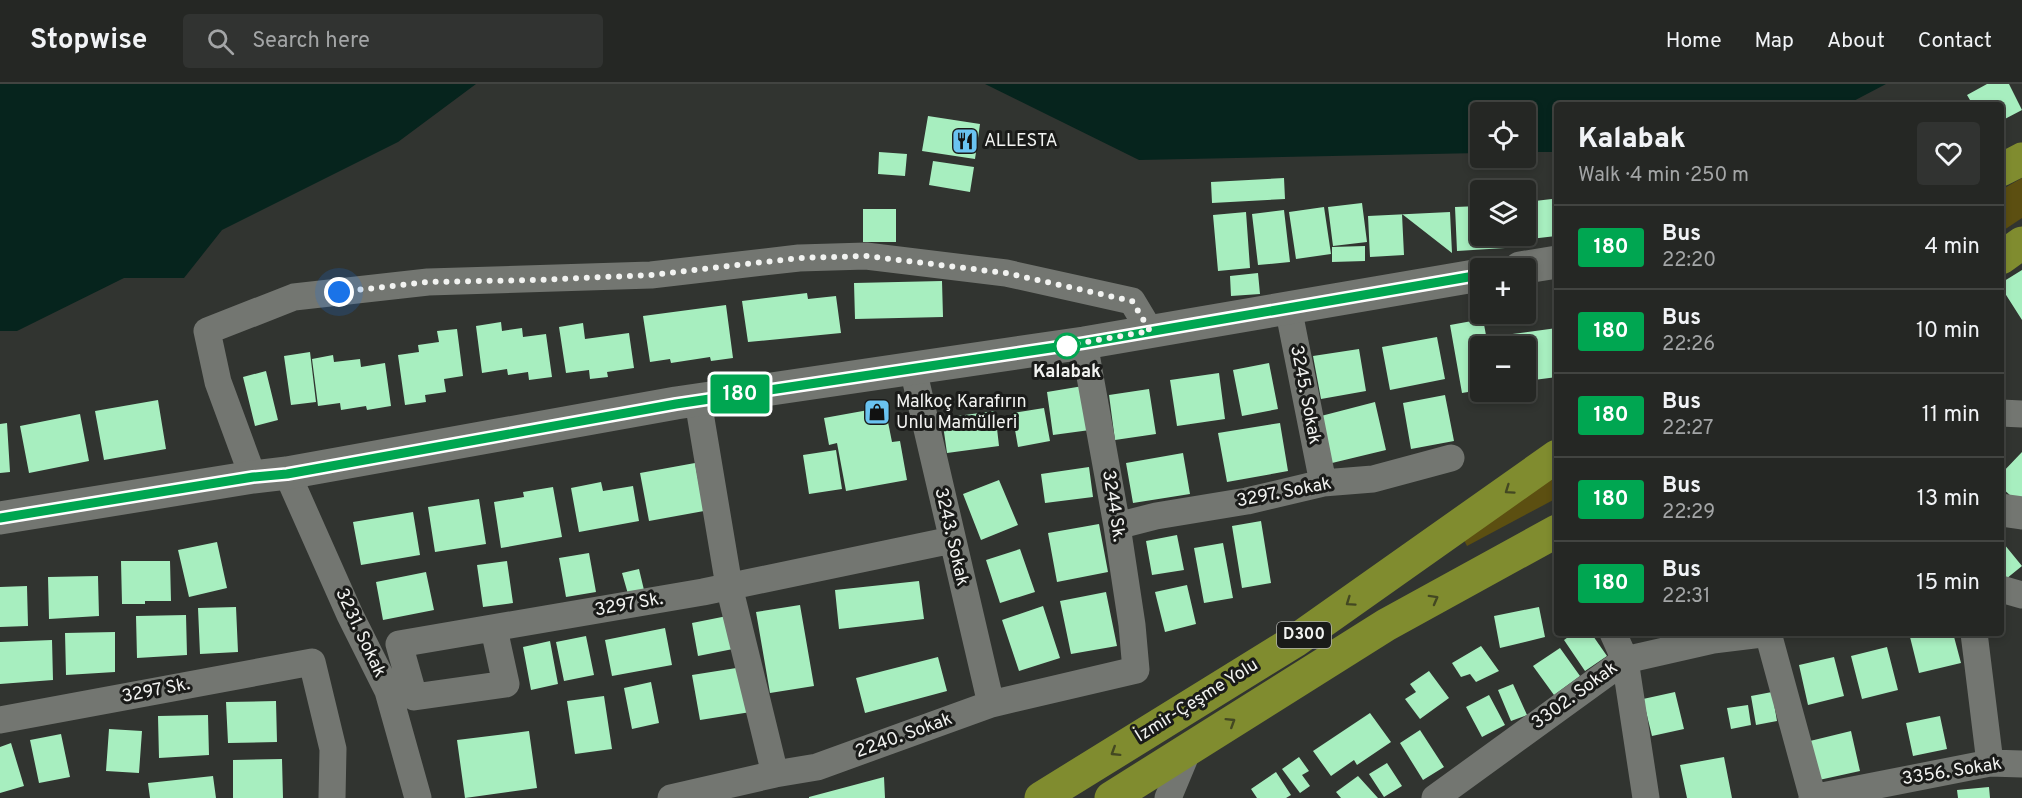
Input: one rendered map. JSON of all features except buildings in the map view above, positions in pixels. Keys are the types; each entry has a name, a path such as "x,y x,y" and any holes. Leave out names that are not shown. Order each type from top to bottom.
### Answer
{"highway":[{"path":"2004,168 2022,159"},
{"path":"2004,256 2022,243"},
{"name":"İzmir-Çeşme Yolu","path":"1041,798 1295,641 1554,458"},
{"name":"İzmir-Çeşme Yolu","path":"1111,798 1386,625 1554,533"}],"street":[{"path":"253,477 218,382 207,331 294,297 428,282 651,275 799,258 866,256 1006,273 1132,301 1150,331"},
{"path":"1536,265 1554,262"},
{"path":"0,518 253,477 287,474 698,401 1084,343 1470,277"},
{"name":"3245. Sokak","path":"1288,307 1323,483"},
{"name":"3244 Sk.","path":"1084,343 1117,526 1132,625 1136,670"},
{"name":"3243. Sokak","path":"913,369 991,704"},
{"path":"698,401 729,586 775,774"},
{"path":"2004,413 2022,414"},
{"name":"3297. Sokak","path":"1117,526 1156,516 1247,501 1323,483 1373,479 1451,458"},
{"name":"3231. Sokak","path":"287,474 350,615 388,691 418,798"},
{"path":"2004,510 2022,513"},
{"name":"3297 Sk.","path":"494,629 729,586 952,540"},
{"path":"2004,590 2022,595"},
{"path":"1614,636 1625,660 1646,798"},
{"name":"3302. Sokak","path":"1435,798 1625,660 1713,640 1744,636"},
{"path":"1769,636 1813,798"},
{"path":"1974,636 1990,762"},
{"name":"3297 Sk.","path":"0,720 312,662 333,749 332,798"},
{"name":"2240. Sokak","path":"671,798 817,766 991,704 1136,670"},
{"path":"1168,798 1188,750"},
{"name":"3356. Sokak","path":"1813,798 1990,762 2022,764"}],"shaded area":[{"path":"0,84 476,84 398,142 222,230 184,278 124,278 17,331 0,331"},
{"path":"985,84 1886,84 1852,102 1554,102 1554,152 1536,152 1536,102 1470,102 1470,153 1139,160"},
{"path":"2022,178 2022,218 2004,230 2004,188"},
{"path":"1554,474 1554,500 1467,546 1463,538"}],"bus line":[{"name":"180","path":"0,518 253,477 287,474 676,404 1084,343 1470,277"}],"place":[{"name":"ALLESTA","path":"965,141"},
{"name":"Kalabak","path":"1067,346"},
{"name":"Malkoç Karafırın Unlu Mamülleri","path":"877,412"}],"route":[{"path":"339,292 428,282 651,275 799,258 866,256 1006,273 1132,301 1150,331 1063,346 1067,346"}]}
